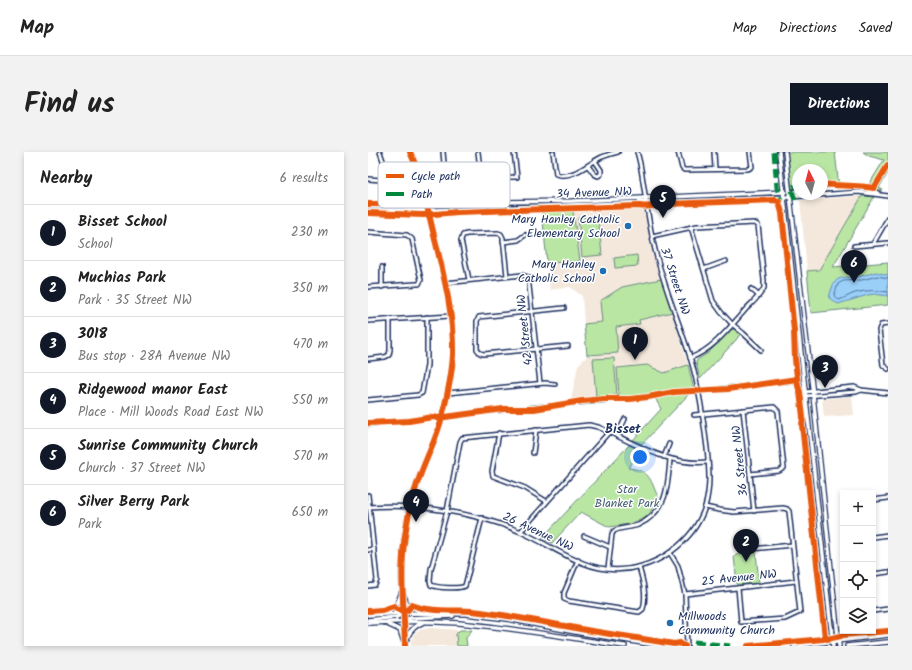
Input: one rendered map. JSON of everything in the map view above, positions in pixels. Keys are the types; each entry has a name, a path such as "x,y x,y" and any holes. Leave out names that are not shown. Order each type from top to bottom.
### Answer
{"main road":[{"path":"779,152 832,644"},
{"path":"785,152 812,391 838,644"},
{"name":"34 Avenue NW","path":"510,201 784,192 790,195"},
{"name":"34 Avenue NW","path":"510,207 784,197 790,195"},
{"name":"34 Avenue NW","path":"368,210 490,208"},
{"path":"402,588 405,602 412,608 430,614"},
{"path":"381,614 394,608 398,604 402,588"},
{"path":"368,620 397,617 404,613"},
{"path":"368,615 404,613 466,614 526,622 661,646"},
{"path":"404,621 410,618 446,617 466,614"},
{"path":"405,646 410,631 417,625 427,621"},
{"path":"368,623 427,621 486,626 625,646"},
{"path":"382,622 400,630 405,646"},
{"path":"794,646 838,644 888,635"},
{"path":"847,646 888,642"}],"street":[{"path":"380,152 383,162"},
{"path":"410,152 414,162"},
{"path":"443,152 444,162"},
{"path":"478,152 479,162"},
{"path":"510,177 517,177 514,152"},
{"path":"553,152 556,174 562,176 577,172 602,157 618,152"},
{"name":"37 Street NW","path":"637,152 652,236 661,272 690,358 702,415 709,482 705,507 690,535"},
{"path":"678,152 684,170 752,168 750,152"},
{"path":"714,152 715,169"},
{"path":"588,166 594,174 598,176 601,174 601,170 595,161"},
{"path":"368,179 378,180"},
{"path":"828,190 860,188 884,195"},
{"path":"884,195 888,191"},
{"path":"790,195 858,192 888,196"},
{"path":"405,646 402,588 403,550 410,508 421,472 435,438 448,393 453,355 451,316 428,210"},
{"path":"874,244 888,218"},
{"path":"652,236 703,225 756,223 758,225 764,285 763,290 707,349 690,358"},
{"path":"690,227 714,301 721,312 732,324 761,350"},
{"path":"368,232 407,234 410,236 412,239 421,280 419,284 368,287"},
{"path":"445,283 507,276 501,234 467,234 462,236 469,280"},
{"path":"503,242 518,240 525,235"},
{"path":"854,246 888,243"},
{"path":"704,269 726,261"},
{"path":"382,267 382,286"},
{"name":"42 Street NW","path":"507,276 524,275 529,279 540,383"},
{"path":"751,290 758,295"},
{"path":"564,308 478,318 477,340 479,352 484,354 568,346"},
{"path":"368,321 451,316"},
{"path":"368,400 421,394 427,365 427,317"},
{"path":"368,359 385,358 389,355 390,319"},
{"path":"886,368 883,363 879,330 880,326 888,324"},
{"path":"448,393 540,383 555,384"},
{"path":"806,394 812,391 854,387 861,390 888,393"},
{"path":"806,394 812,395 856,392 861,390"},
{"path":"694,415 776,408 784,465 783,469 779,471 750,474"},
{"name":"36 Street NW","path":"743,410 754,511"},
{"path":"617,436 625,419"},
{"path":"482,518 464,587 431,585 430,574 447,511 461,438 587,425 598,427 670,459 692,463 708,462"},
{"path":"534,453 536,430"},
{"path":"520,531 576,464 609,432"},
{"path":"499,433 492,471 493,476 525,488 546,501"},
{"path":"664,457 669,444"},
{"path":"608,569 612,534 614,531 639,524 651,516 660,507 668,489 670,459"},
{"path":"449,470 454,471"},
{"path":"368,495 377,580 376,584 368,586"},
{"path":"876,500 888,498"},
{"name":"26 Avenue NW","path":"369,507 447,511 482,518 520,531 589,565 608,569 639,567 652,563 670,553 690,535"},
{"path":"705,507 726,512 783,508 787,509 790,513 792,545 800,612 785,619 741,622 738,588"},
{"path":"876,537 888,535"},
{"path":"584,536 610,548"},
{"path":"752,549 792,545"},
{"path":"368,550 379,552"},
{"path":"430,553 435,554"},
{"path":"670,553 678,566 685,594 687,646"},
{"path":"578,560 564,593 564,598 569,601 637,612 642,611 644,606 644,591 639,567"},
{"path":"876,574 888,572"},
{"name":"25 Avenue NW","path":"685,594 796,581"},
{"path":"876,611 888,609"}],"shaded area":[{"path":"862,196 819,270 807,271 800,200 828,200 828,198"},
{"name":"Mary Hanley Catholic School","path":"643,207 653,256 661,279 622,287 603,322 584,324 582,296 570,287 550,290 547,263 580,260 573,211"},
{"path":"672,312 688,365 664,373 647,365 618,367 619,396 571,400 578,365 587,356 618,353 615,327 639,324 639,320"},
{"path":"852,396 854,415 824,417 822,399"},
{"path":"430,628 460,630 456,634 457,646 411,646 411,641 414,634 420,630"}],"green space":[{"path":"787,152 835,152 839,187 828,188 828,164 792,164 792,189"},
{"path":"863,152 888,152 888,173 879,188 883,190 882,191 868,186 884,160 869,156"},
{"path":"862,196 874,197 833,267 888,262 888,305 811,313 807,271 819,270"},
{"path":"542,211 573,211 580,261 547,263"},
{"path":"598,216 602,255 582,257 578,218"},
{"path":"637,255 638,266 615,268 614,258"},
{"path":"661,279 672,312 639,320 640,324 616,327 618,353 587,355 584,324 602,322 600,301 622,287"},
{"path":"734,329 740,334 736,340 700,379 696,363 697,360 708,353 731,330"},
{"path":"614,358 617,395 596,397 593,359"},
{"path":"647,365 664,373 688,365 695,394 689,394 642,444 633,440 661,409 655,398 368,427 368,422 619,396 617,368"},
{"path":"795,378 796,383 704,393 704,388"},
{"name":"Star Blanket Park","path":"629,445 642,451 628,468 645,473 651,480 658,497 650,513 645,518 629,524 609,527 581,512 552,543 542,538"},
{"path":"747,551 750,554 756,552 759,583 737,585 734,556"},
{"path":"460,630 472,630 466,638 467,646 457,646 456,634"}],"water":[{"path":"876,272 888,275 888,296 874,294 838,304 829,298 833,284 839,279"}],"marked path":[{"path":"774,152 777,188 781,201 779,202"},
{"path":"792,188 792,191"},
{"path":"694,642 730,646"}],"cycle path":[{"path":"410,152 414,162"},
{"path":"828,184 874,188 888,165"},
{"path":"368,213 423,215 458,212 645,207 667,204 776,200 779,202"},
{"path":"779,202 782,213 794,331 795,359 803,417 802,425 825,638"},
{"path":"368,204 378,204"},
{"path":"405,646 402,573 406,529 416,487 442,417 453,355 452,322 443,274 427,208"},
{"path":"368,423 409,421 433,417 438,418 503,409 534,409 582,401 630,399 674,392 728,389 797,379"},
{"path":"368,611 382,610 394,606 399,610 408,610 412,604 416,607 423,608 472,611 529,619 608,634 674,644 680,643 685,646"},
{"path":"827,639 842,635 888,631"},
{"path":"748,646 825,638"}],"place":[{"name":"Sunrise Community Church","path":"663,218"},
{"name":"Mary Hanley Catholic Elementary School","path":"628,226"},
{"name":"Mary Hanley Catholic School","path":"603,271"},
{"name":"Silver Berry Park","path":"854,283"},
{"name":"Bisset School","path":"635,360"},
{"name":"3018","path":"825,388"},
{"name":"Ridgewood manor East","path":"416,522"},
{"name":"Muchias Park","path":"746,562"},
{"name":"Millwoods Community Church","path":"670,623"}],"district":[{"name":"Bisset","path":"623,429"}]}
